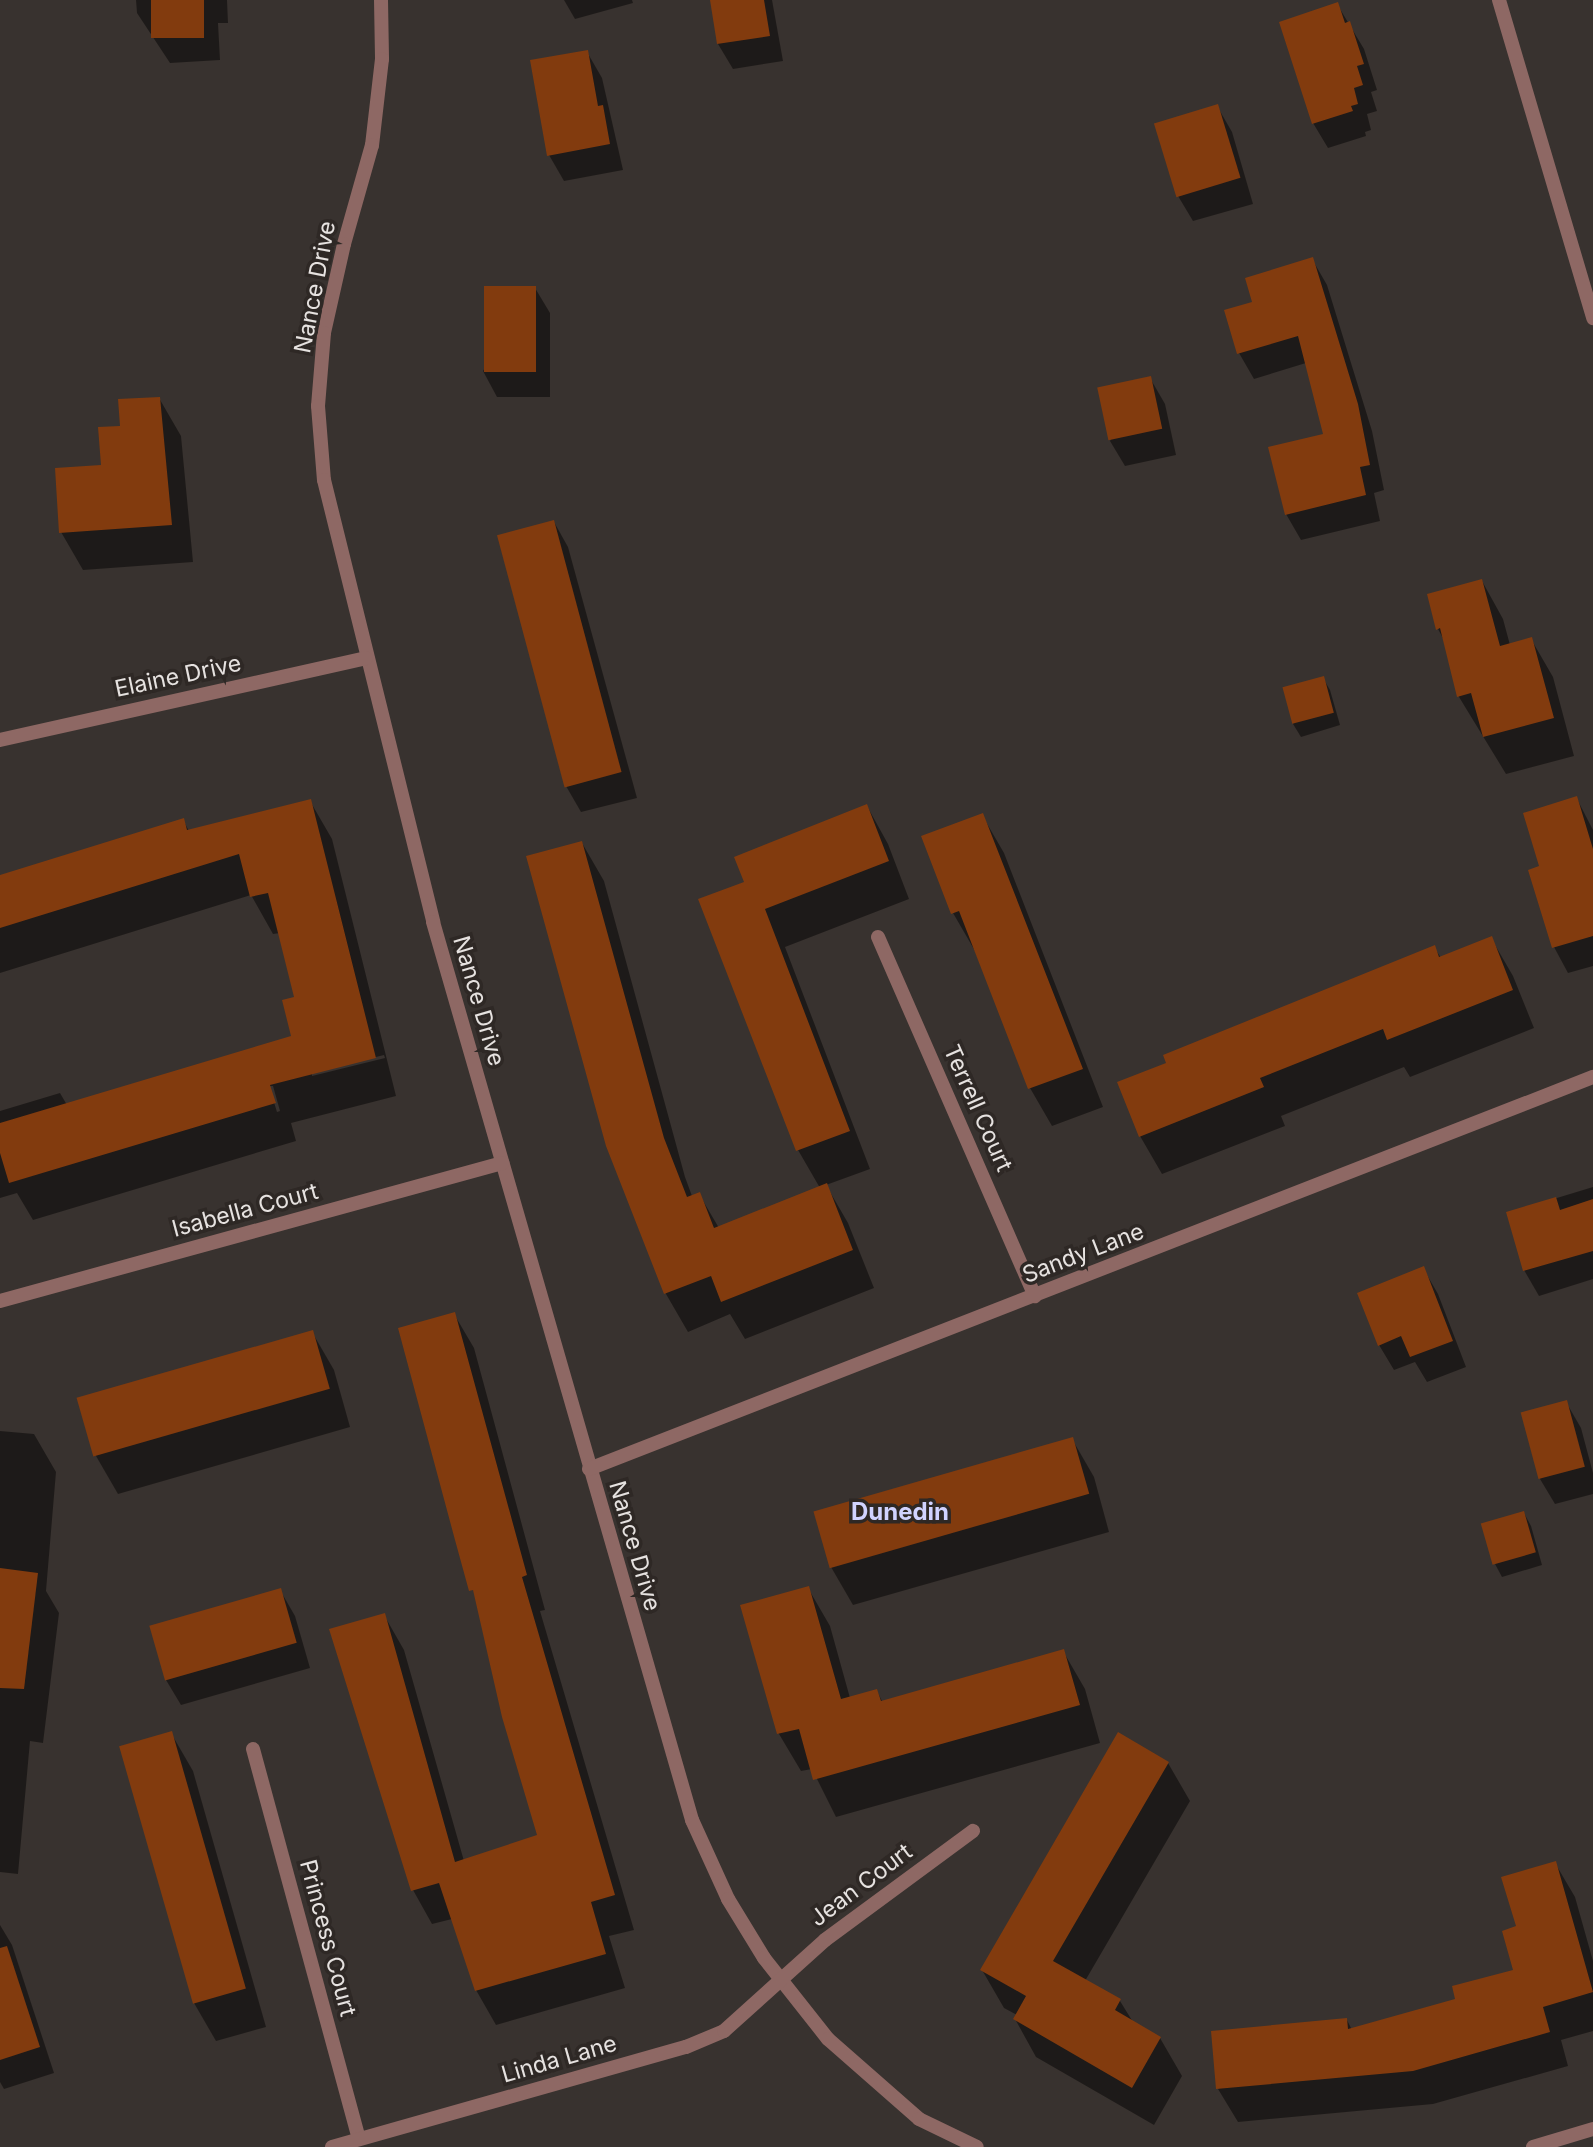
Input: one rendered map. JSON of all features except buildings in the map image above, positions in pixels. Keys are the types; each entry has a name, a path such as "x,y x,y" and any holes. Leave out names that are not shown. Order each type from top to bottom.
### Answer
{"street":[{"name":"Nance Drive","path":"382,0 382,59 372,145 344,244 324,333 318,406 324,480 433,922 692,1820 727,1899 781,1982 828,2039 891,2098 919,2119 977,2147"},
{"path":"1499,0 1593,318"},
{"name":"Elaine Drive","path":"0,740 366,658"},
{"name":"Terrell Court","path":"878,937 1035,1296"},
{"name":"Sandy Lane","path":"589,1469 1593,1077"},
{"name":"Isabella Court","path":"0,1301 502,1163"},
{"name":"Princess Court","path":"253,1748 359,2140"},
{"name":"Jean Court","path":"781,1982 825,1940 973,1831"},
{"name":"Linda Lane","path":"332,2147 685,2047 724,2031 781,1982"},
{"path":"1533,2147 1593,2129"}],"district":[{"name":"Dunedin","path":"900,1512"}]}
